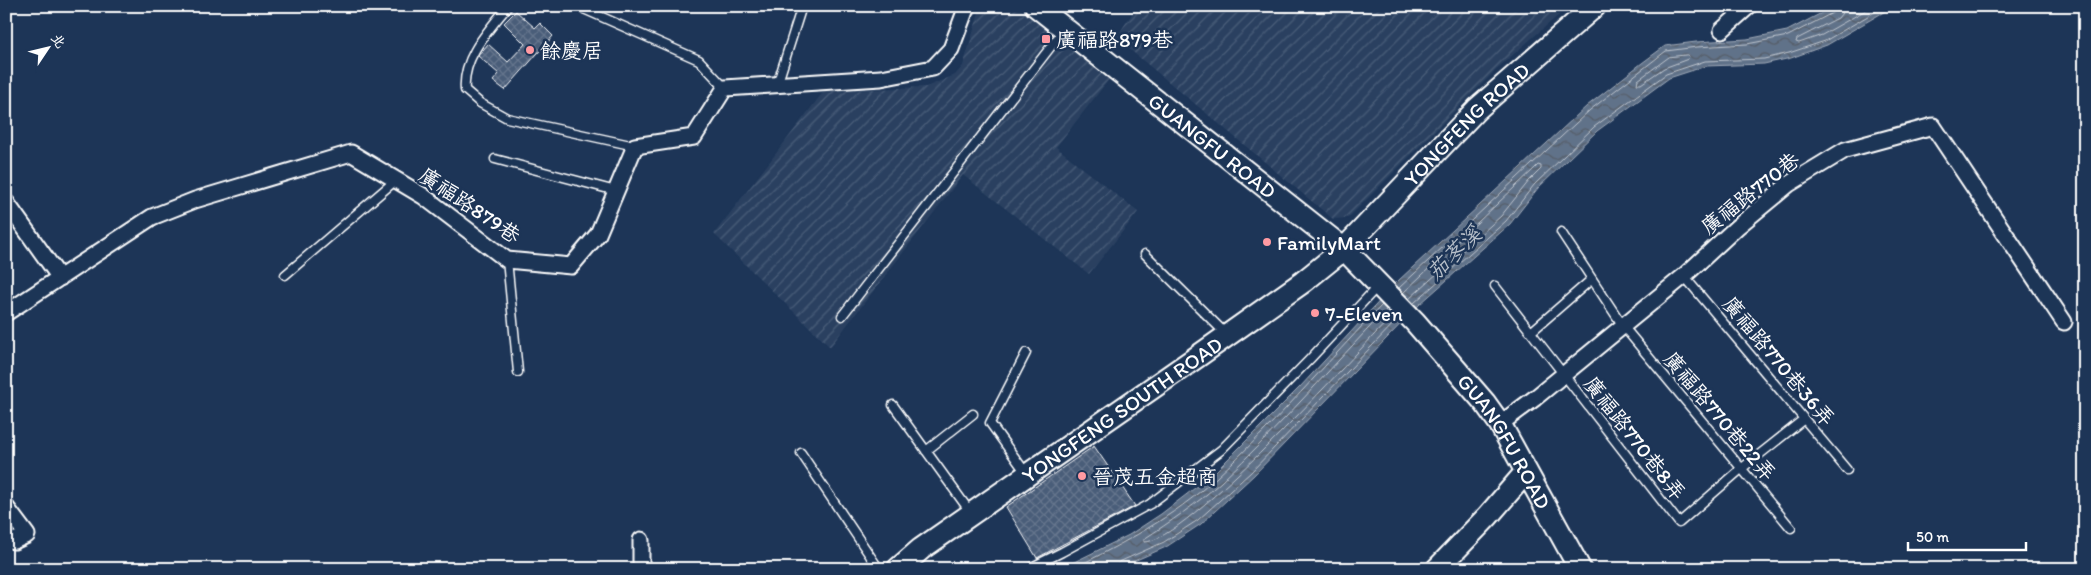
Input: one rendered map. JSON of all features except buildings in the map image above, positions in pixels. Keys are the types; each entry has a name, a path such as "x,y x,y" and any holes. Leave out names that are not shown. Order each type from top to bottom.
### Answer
{"street":[{"path":"636,146 694,137 725,88 882,78 933,68 951,49 967,6"},
{"name":"GUANGFU ROAD","path":"1036,6 1344,249 1415,322 1485,403 1500,424 1580,569"},
{"name":"YONGFENG ROAD","path":"1344,249 1477,109 1595,6"},
{"path":"1722,30 1749,6"},
{"name":"廣福路770巷","path":"1500,424 1684,276 1737,227 1789,184 1845,150 1933,126 2064,322"},
{"name":"廣福路879巷","path":"6,313 152,217 195,200 351,153 423,196 507,260 571,266 598,234 636,146"},
{"path":"6,202 60,278"},
{"name":"YONGFENG SOUTH ROAD","path":"898,569 921,549 1303,282 1344,249"},
{"path":"1437,569 1488,516 1526,472"},
{"path":"6,507 27,535 14,542 6,540"},
{"path":"641,540 641,569"}],"lane":[{"path":"508,6 482,39 471,58 464,81 465,90 480,103 507,118 636,146"},
{"path":"577,6 699,60 725,88"},
{"path":"777,84 802,6"},
{"path":"842,316 1064,29"},
{"path":"495,159 616,192"},
{"path":"285,275 396,180"},
{"name":"廣福路770巷22弄","path":"1561,232 1623,326 1791,528"},
{"path":"1145,254 1227,336"},
{"path":"507,260 518,372"},
{"name":"廣福路770巷36弄","path":"1684,276 1847,470"},
{"path":"1531,332 1592,279"},
{"name":"廣福路770巷8弄","path":"1495,286 1679,523 1741,469"},
{"path":"1028,569 1150,504 1221,450 1381,287"},
{"path":"1026,353 990,423 1027,474"},
{"path":"894,405 971,514"},
{"path":"926,451 972,414"},
{"path":"1741,469 1804,419"},
{"path":"801,453 879,569"}],"shaded area":[{"path":"981,6 1017,6 1110,78 1056,147 1138,212 1089,274 963,175 830,347 714,234 824,91 926,87 955,75 963,66"},
{"path":"1137,6 1569,6 1500,66 1348,218 1333,219 1116,38"}],"water":[{"name":"茄苳溪","path":"1835,6 1894,6 1827,45 1791,58 1764,64 1706,66 1669,78 1597,131 1538,188 1510,224 1420,304 1254,475 1201,524 1166,547 1116,569 1060,569 1129,535 1161,514 1212,475 1300,387 1399,280 1587,106 1665,46 1747,39 1787,31"}],"place":[{"name":"廣福路879巷","path":"1046,39"},
{"name":"餘慶居","path":"530,50"},
{"name":"FamilyMart","path":"1267,242"},
{"name":"7-Eleven","path":"1315,313"},
{"name":"晉茂五金超商","path":"1082,476"}]}
